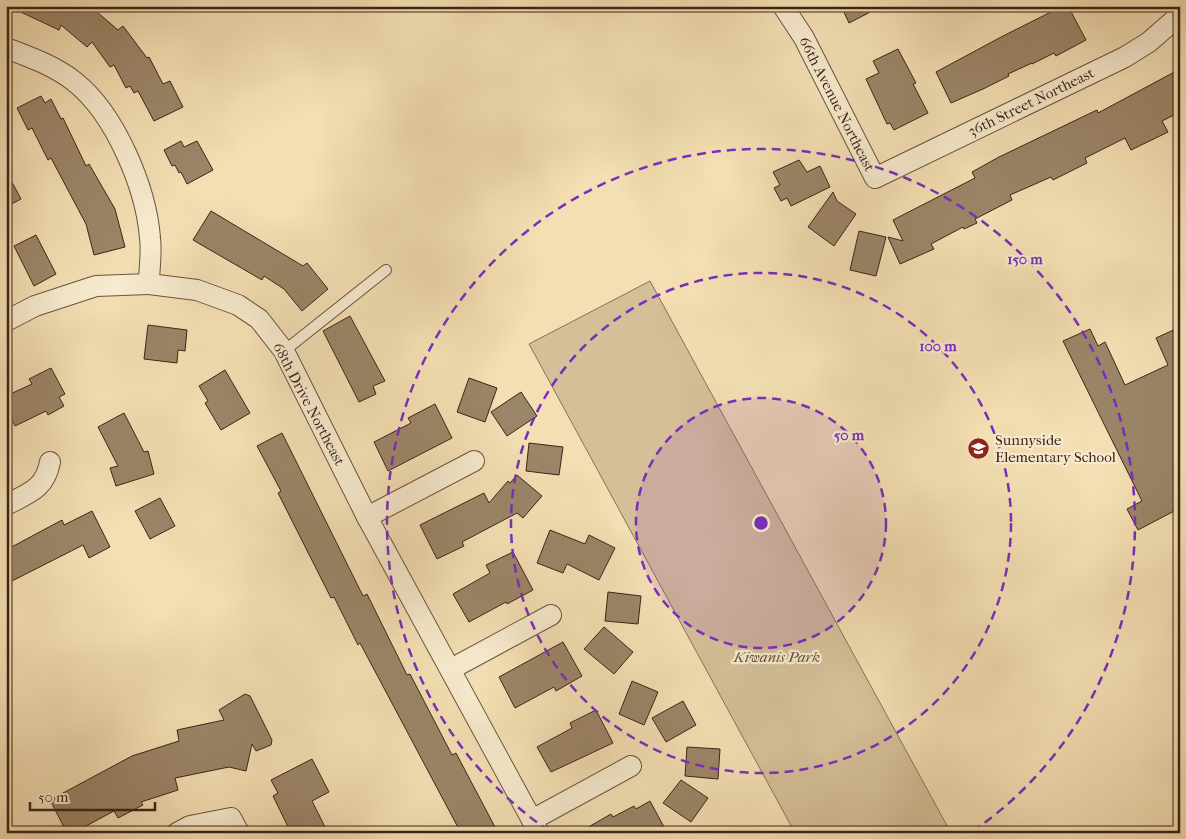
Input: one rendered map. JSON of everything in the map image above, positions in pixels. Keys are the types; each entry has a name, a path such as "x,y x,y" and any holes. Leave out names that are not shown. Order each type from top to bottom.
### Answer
{"street":[{"name":"66th Avenue Northeast","path":"783,6 804,38 875,178"},
{"name":"36th Street Northeast","path":"875,178 1125,57 1149,42 1180,15"},
{"path":"6,48 40,60 76,82 106,115 129,160 144,204 150,238 149,284"},
{"name":"68th Drive Northeast","path":"6,321 35,306 96,286 149,284 197,290 238,305 259,319 284,351 367,517 536,826"},
{"path":"367,517 474,461"},
{"path":"6,505 36,490 48,476 50,462"},
{"path":"451,669 551,615"},
{"path":"536,826 631,766"},
{"path":"177,833 190,826 231,818 239,833"}],"lane":[{"path":"284,351 386,270"}],"green space":[{"name":"Kiwanis Park","path":"650,281 951,833 795,833 529,344"}],"building":[{"path":"8,6 90,6 118,30 123,26 147,58 149,57 163,84 170,81 183,107 154,121 138,91 134,93 130,86 126,88 114,65 110,67 92,42 87,47 61,25 59,30"},
{"path":"841,6 882,6 849,23"},
{"path":"1063,6 1068,6 1086,40 1056,56 1054,53 1008,74 1009,76 951,103 936,72"},
{"path":"898,49 916,83 913,84 928,113 894,130 890,123 887,124 866,79 879,73 873,61"},
{"path":"1180,69 1180,112 1162,121 1168,132 1131,150 1125,138 1085,158 1087,163 1053,180 1051,177 1010,195 1012,200 975,219 977,223 964,229 963,227 931,244 934,249 900,264 888,237 903,241 893,220 975,178 972,172 999,157 1097,110 1098,113"},
{"path":"41,96 45,103 51,99 61,119 63,118 86,166 89,164 115,209 125,247 94,255 86,224 51,158 48,160 32,128 28,130 17,108"},
{"path":"181,141 184,147 197,141 213,170 187,184 181,172 179,173 175,165 172,166 164,150"},
{"path":"799,160 807,172 820,166 830,187 791,206 787,198 781,201 774,188 780,185 773,172"},
{"path":"6,171 21,199 6,207"},
{"path":"833,192 837,201 856,214 834,246 808,227"},
{"path":"211,211 303,266 307,263 328,289 302,311 284,289 264,276 262,280 193,240"},
{"path":"859,231 886,237 876,276 850,270"},
{"path":"36,235 56,274 34,286 14,246"},
{"path":"350,316 385,381 373,386 376,394 359,402 323,331"},
{"path":"148,325 187,330 185,351 178,350 177,363 144,359"},
{"path":"1180,327 1180,508 1138,530 1127,509 1142,501 1063,341 1090,329 1098,346 1105,342 1125,385 1168,365 1156,338"},
{"path":"51,368 65,394 59,397 64,406 48,415 46,411 15,426 6,407 6,396 32,384 29,379"},
{"path":"225,370 250,413 221,430 205,403 208,401 199,386"},
{"path":"469,378 497,388 485,422 457,412"},
{"path":"521,392 537,416 507,436 491,412"},
{"path":"435,404 452,438 388,471 374,442 411,423 408,418"},
{"path":"124,413 144,452 148,451 154,474 116,486 110,468 118,466 98,427"},
{"path":"282,433 363,596 367,594 407,675 410,674 452,755 456,753 496,829 489,833 461,833 360,643 358,645 334,597 331,598 278,493 281,491 257,446"},
{"path":"529,443 563,447 559,475 526,471"},
{"path":"517,475 542,496 523,518 517,513 462,542 464,546 437,559 420,525 484,493 489,503 508,481 510,483"},
{"path":"160,498 175,526 150,539 135,511"},
{"path":"92,511 110,547 89,558 83,545 6,584 6,550 62,520 64,525"},
{"path":"550,530 585,544 589,535 615,548 599,580 567,564 563,573 537,563"},
{"path":"513,552 533,590 469,622 453,594 490,573 486,565"},
{"path":"608,592 641,596 638,624 605,621"},
{"path":"604,627 633,652 614,674 584,649"},
{"path":"563,642 582,676 556,691 554,687 515,708 499,677"},
{"path":"632,681 658,692 644,725 619,714"},
{"path":"245,694 250,696 272,740 271,745 256,751 252,744 246,771 229,767 175,778 178,790 141,802 143,805 118,818 114,811 73,833 67,833 50,800 132,756 179,741 177,730 224,720 219,710"},
{"path":"683,701 696,725 666,742 652,718"},
{"path":"596,710 613,743 551,772 537,747 572,728 570,723"},
{"path":"687,747 720,749 718,779 685,776"},
{"path":"312,759 329,792 312,801 328,833 291,833 273,796 278,793 271,780"},
{"path":"681,780 708,798 691,822 663,803"},
{"path":"650,801 664,827 652,833 578,833 611,814 613,817 634,806 636,809"}],"place":[{"name":"Sunnyside Elementary School","path":"979,449"}]}
